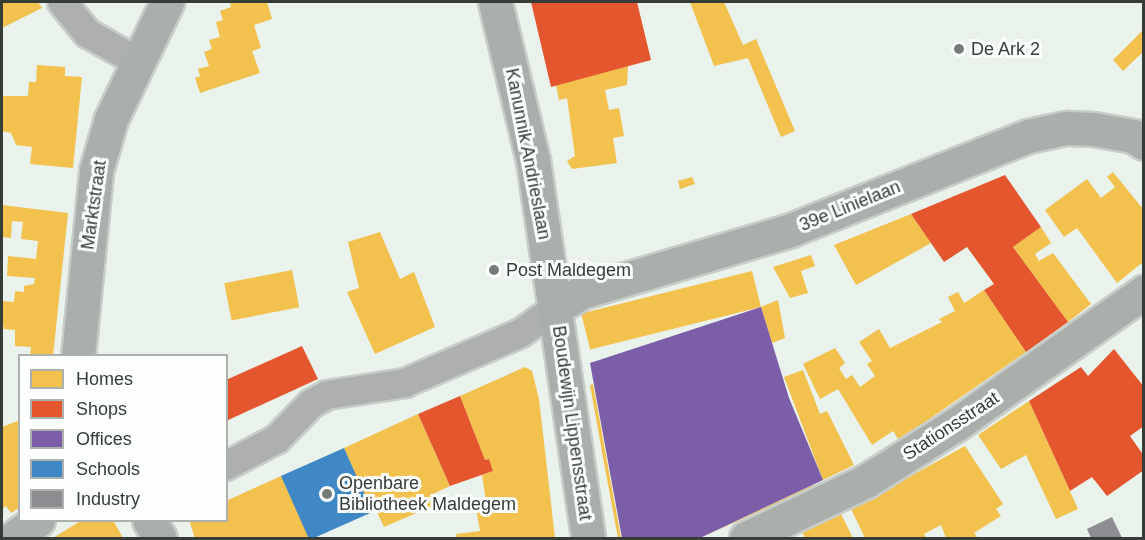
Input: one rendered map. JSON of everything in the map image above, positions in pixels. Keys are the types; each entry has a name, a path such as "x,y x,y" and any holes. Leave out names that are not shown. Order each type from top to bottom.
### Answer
{"street":[{"path":"62,2 87,33 138,62"},
{"name":"Marktstraat","path":"78,354 96,171 111,119 167,2"},
{"name":"Kanunnik Andrieslaan","path":"495,2 533,160 557,307"},
{"name":"39e Linielaan","path":"557,307 582,292 788,231 1028,136 1067,128 1094,129 1133,136 1143,143"},
{"name":"Stationsstraat","path":"746,538 866,481 958,423 1143,292"},
{"path":"228,465 277,439 311,404 327,395 405,383 521,333 557,307"},
{"name":"Boudewijn Lippensstraat","path":"557,307 588,538"},
{"path":"14,538 35,522"},
{"path":"150,522 160,538"}],"building: Homes":[{"path":"2,2 38,2 42,8 2,28"},
{"path":"230,2 267,2 272,19 254,25 261,48 252,51 260,73 200,93 195,78 200,76 198,69 209,66 204,52 212,49 209,40 220,37 216,22 223,20 220,11 231,7"},
{"path":"690,2 724,2 743,45 756,39 795,131 781,137 748,58 714,66"},
{"path":"1143,30 1143,52 1123,71 1113,60"},
{"path":"37,65 65,67 65,76 82,77 73,168 30,164 32,147 16,145 11,133 2,131 2,96 28,96 29,82 36,82"},
{"path":"628,66 627,85 605,90 609,110 619,108 624,136 613,138 617,163 572,169 567,161 575,156 567,98 559,100 556,85"},
{"path":"1113,172 1143,209 1143,262 1117,283 1077,228 1064,237 1045,210 1087,179 1101,198 1115,187 1107,177"},
{"path":"692,177 695,184 680,189 678,181"},
{"path":"2,205 68,213 53,354 30,354 31,347 15,346 15,330 4,329 2,301 14,302 15,291 24,292 24,286 34,284 35,278 7,276 8,256 36,259 38,241 21,239 23,222 12,221 11,238 2,237"},
{"path":"911,214 931,243 856,285 834,245"},
{"path":"1041,227 1051,243 1035,254 1039,261 1053,253 1091,304 1068,322 1013,247"},
{"path":"380,232 400,279 414,272 435,327 375,354 347,292 359,288 348,242"},
{"path":"811,255 815,266 801,271 808,293 790,298 773,267"},
{"path":"292,270 299,307 232,320 224,283"},
{"path":"752,271 761,307 590,349 581,314"},
{"path":"984,290 1026,352 928,420 898,439 893,431 872,445 838,389 820,399 803,364 835,348 845,363 839,368 846,379 852,375 860,387 875,376 867,364 872,361 859,342 879,329 890,348 942,322 939,319 955,311 948,297 958,292 964,303"},
{"path":"778,300 785,338 772,343 761,307"},
{"path":"525,367 532,371 539,399 555,538 457,538 456,534 480,531 475,502 486,501 482,475 493,471 489,459 485,460 460,396"},
{"path":"803,370 820,414 827,411 854,465 823,480 784,377"},
{"path":"593,384 621,538 618,538 604,463 590,385"},
{"path":"1029,401 1078,509 1056,519 1026,455 1001,469 978,435"},
{"path":"418,414 450,486 433,494 437,504 384,527 376,510 372,512 344,448"},
{"path":"18,421 18,508 11,513 6,506 2,509 2,427"},
{"path":"965,446 1003,504 996,509 1001,516 974,533 978,538 946,538 941,525 924,534 926,538 865,538 851,509"},
{"path":"281,476 310,538 195,538 190,522 228,522 228,500"},
{"path":"813,485 814,487 700,538"},
{"path":"841,514 853,538 805,538 802,532"},
{"path":"79,522 114,522 123,538 53,538"}],"building: Shops":[{"path":"531,2 637,2 651,60 551,87"},
{"path":"1005,175 1041,227 1013,247 1068,322 1026,352 984,290 994,284 967,247 944,262 911,214"},
{"path":"302,346 318,379 228,420 228,379"},
{"path":"1114,349 1144,387 1144,426 1130,436 1144,456 1144,470 1107,496 1092,477 1070,491 1029,401 1081,367 1088,376"},
{"path":"460,396 485,460 489,459 493,471 450,486 418,414"}],"building: Offices":[{"path":"761,307 789,398 823,480 700,538 622,538 590,363"}],"building: Schools":[{"name":"Openbare Bibliotheek Maldegem","path":"344,448 372,512 314,538 309,538 281,476"}],"building: Industry":[{"path":"1112,517 1122,538 1091,538 1087,529"}],"place":[{"name":"De Ark 2","path":"959,49"},
{"name":"Post Maldegem","path":"494,270"},
{"name":"Openbare Bibliotheek Maldegem","path":"327,494"}]}
